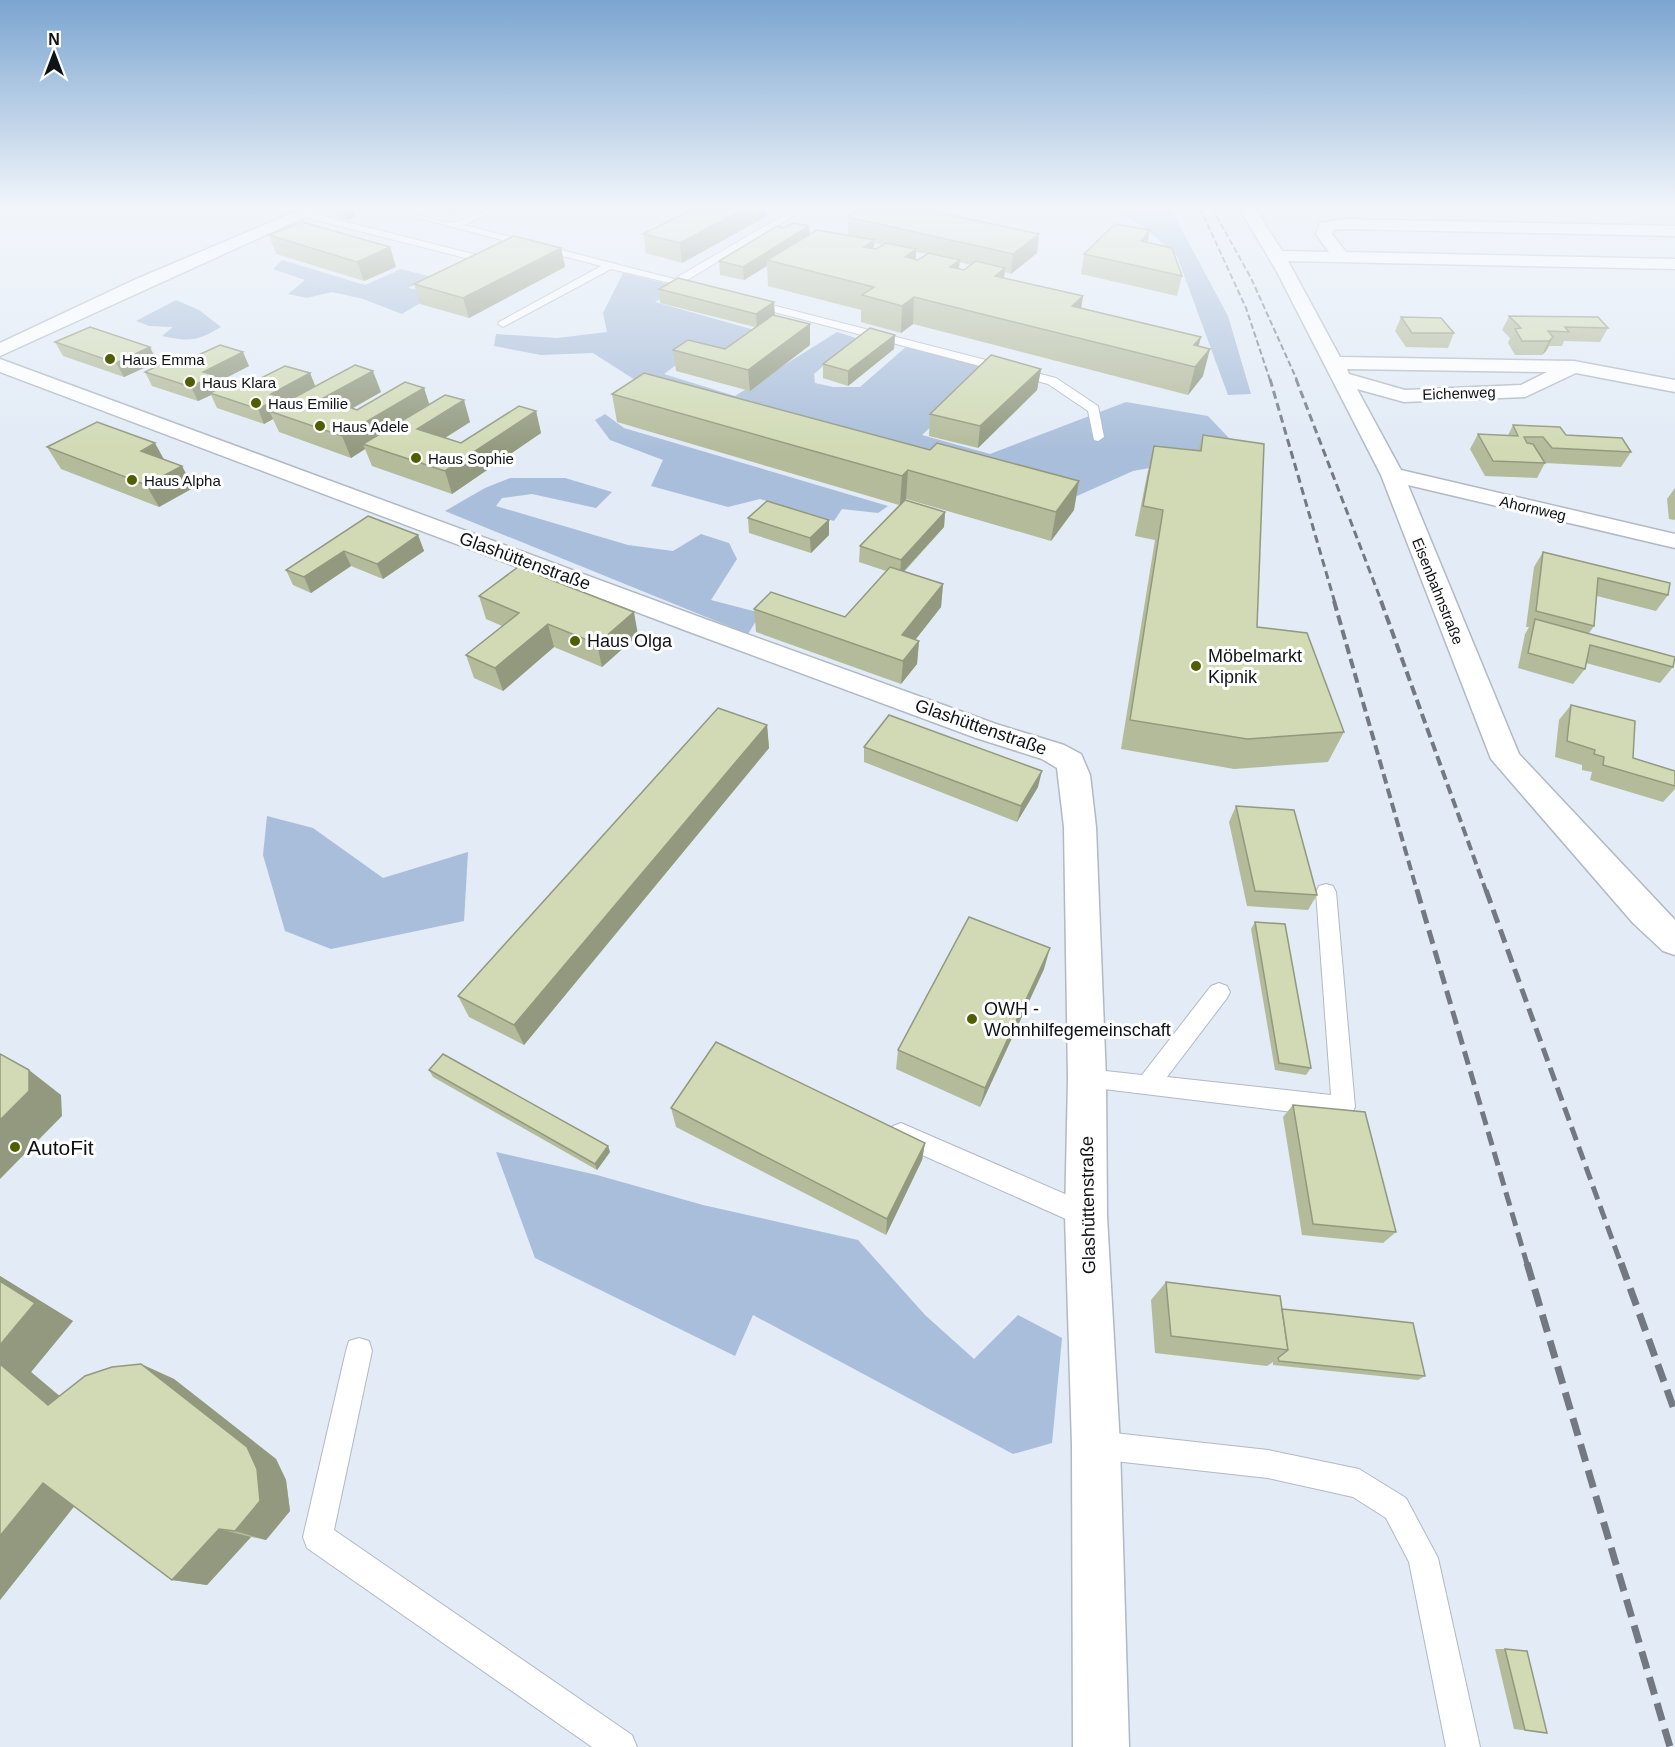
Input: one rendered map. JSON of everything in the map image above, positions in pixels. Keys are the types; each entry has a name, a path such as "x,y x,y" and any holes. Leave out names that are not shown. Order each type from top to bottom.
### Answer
{"street":[{"path":"0,350 129,290"},
{"name":"Eisenbahnstraße","path":"1294,290 1392,475 1506,759 1660,911 1675,941"},
{"name":"Glashüttenstraße","path":"0,365 696,625 986,731 1053,752 1070,762 1075,775 1080,827 1087,1080 1086,1216 1096,1445 1101,1747"},
{"name":"Eichenweg","path":"1338,371 1404,396 1525,391 1574,367"},
{"name":"Eichenweg","path":"1338,371 1574,367 1675,386"},
{"name":"Ahornweg","path":"1392,475 1675,541"}],"lane":[{"path":"504,324 566,290"},
{"path":"700,290 709,292"},
{"path":"732,298 1052,381 1094,409 1098,437"},
{"path":"1087,1080 1343,1107 1326,892"},
{"path":"1147,1086 1219,992"},
{"path":"877,1123 1086,1216"},
{"path":"359,1351 318,1537 620,1747"},
{"path":"1096,1445 1268,1464 1359,1484 1396,1508 1423,1558 1463,1747"}],"shaded area":[{"path":"293,290 417,290 437,293 402,314 363,299 332,292 307,298 288,294"},
{"path":"615,290 676,290 655,302 768,334 727,365 688,356 664,374 735,396 837,332 856,338 814,374 815,383 833,387 860,387 907,346 993,369 922,435 990,454 1126,402 1208,416 1248,458 1188,461 1133,471 1077,496 646,387 593,353 541,355 494,346 496,334 557,338 607,332 603,313"},
{"path":"1189,290 1214,290 1228,316 1251,394 1228,395"},
{"path":"176,300 199,310 221,327 199,338 179,339 162,336 173,327 149,326 136,321"},
{"path":"605,414 624,428 888,506 878,513 842,509 834,521 760,499 728,507 651,486 663,460 610,440 595,420"},
{"path":"510,478 565,478 612,492 596,508 532,494 502,498 496,506 628,545 673,551 701,534 729,543 737,559 711,600 761,613 748,634 445,511 485,488"},
{"path":"267,816 313,828 383,878 468,852 464,921 331,949 285,931 263,855"},
{"path":"496,1152 597,1175 703,1205 858,1240 925,1315 974,1359 1018,1315 1062,1338 1052,1443 1013,1454 753,1315 735,1356 535,1258"}],"building":[{"path":"433,290 480,290 463,298"},
{"path":"661,290 724,290 774,302 756,314"},
{"path":"870,290 1055,290 1083,296 1072,306 1201,337 1194,345 1210,349 1195,367 914,297 902,306 862,295"},
{"path":"773,315 810,324 748,370 673,350 688,340 725,349"},
{"path":"1509,316 1598,317 1608,328 1565,327 1569,332 1548,331 1553,337 1549,341 1522,341 1515,329 1521,328"},
{"path":"1401,317 1441,318 1454,333 1412,333"},
{"path":"90,327 150,347 116,363 55,342"},
{"path":"870,328 895,335 848,371 823,364"},
{"path":"220,345 243,352 203,372 214,375 191,387 145,372 169,360 181,363"},
{"path":"991,355 1041,369 980,426 930,414"},
{"path":"355,365 373,371 323,398 357,410 405,382 424,388 342,436 269,411"},
{"path":"285,366 310,373 271,394 281,397 258,409 210,393 235,380 249,384"},
{"path":"644,373 930,450 937,443 1079,481 1056,512 908,470 902,476 612,394"},
{"path":"445,395 464,400 417,429 461,443 519,406 536,411 445,471 363,444"},
{"path":"97,422 155,443 141,451 182,466 146,485 47,447"},
{"path":"1513,425 1560,427 1566,435 1622,438 1631,452 1552,448 1543,437 1524,437 1527,443 1533,444 1545,463 1493,461 1478,434 1518,436"},
{"path":"1203,435 1264,444 1257,627 1307,633 1344,732 1247,739 1130,720 1163,510 1143,506 1154,446 1201,451"},
{"path":"905,500 945,512 901,560 860,546"},
{"path":"767,501 829,520 810,538 748,518"},
{"path":"368,516 418,535 377,564 344,551 304,577 286,570"},
{"path":"1543,552 1670,583 1668,595 1598,578 1594,626 1536,611"},
{"path":"518,567 634,612 597,644 548,624 495,668 466,655 519,613 479,596"},
{"path":"890,567 943,584 902,635 919,641 903,661 754,609 771,592 845,617"},
{"path":"1535,619 1675,657 1673,667 1590,645 1585,669 1528,653"},
{"path":"1571,705 1635,721 1633,758 1675,771 1675,786 1603,765 1604,757 1594,754 1595,750 1567,741"},
{"path":"718,708 767,725 514,1025 458,996"},
{"path":"889,715 1042,771 1021,806 864,747"},
{"path":"1236,806 1294,810 1317,895 1255,891"},
{"name":"OWH - Wohnhilfegemeinschaft","path":"969,917 1050,948 985,1088 898,1050"},
{"path":"1255,922 1285,924 1311,1068 1279,1063"},
{"path":"716,1042 925,1143 887,1219 671,1108"},
{"path":"0,1054 29,1070 29,1091 0,1120"},
{"path":"443,1054 608,1146 595,1164 429,1070"},
{"path":"1293,1105 1365,1112 1396,1232 1313,1224"},
{"path":"0,1281 35,1303 0,1345"},
{"path":"1166,1282 1280,1296 1288,1350 1171,1336"},
{"path":"1282,1309 1413,1323 1425,1376 1279,1361 1278,1358 1288,1350"},
{"path":"0,1364 48,1405 85,1376 112,1367 141,1364 247,1447 257,1469 260,1501 235,1531 219,1529 172,1580 43,1483 0,1536"},
{"path":"1505,1649 1527,1651 1547,1733 1525,1730"}],"railway":[{"path":"1238,290 1270,380"},
{"path":"1256,290 1297,380"},
{"path":"1270,379 1335,603"},
{"path":"1296,379 1382,603"},
{"path":"1334,601 1417,891"},
{"path":"1381,601 1486,891"},
{"path":"1417,890 1527,1264"},
{"path":"1486,890 1621,1264"},
{"path":"1527,1263 1670,1747"},
{"path":"1621,1263 1675,1412"}],"place":[{"name":"Haus Emma","path":"110,359"},
{"name":"Haus Klara","path":"190,382"},
{"name":"Haus Emilie","path":"256,403"},
{"name":"Haus Adele","path":"320,426"},
{"name":"Haus Sophie","path":"416,458"},
{"name":"Haus Alpha","path":"132,480"},
{"name":"Haus Olga","path":"575,641"},
{"name":"Möbelmarkt Kipnik","path":"1196,666"},
{"name":"OWH - Wohnhilfegemeinschaft","path":"972,1019"},
{"name":"AutoFit","path":"15,1147"}]}
